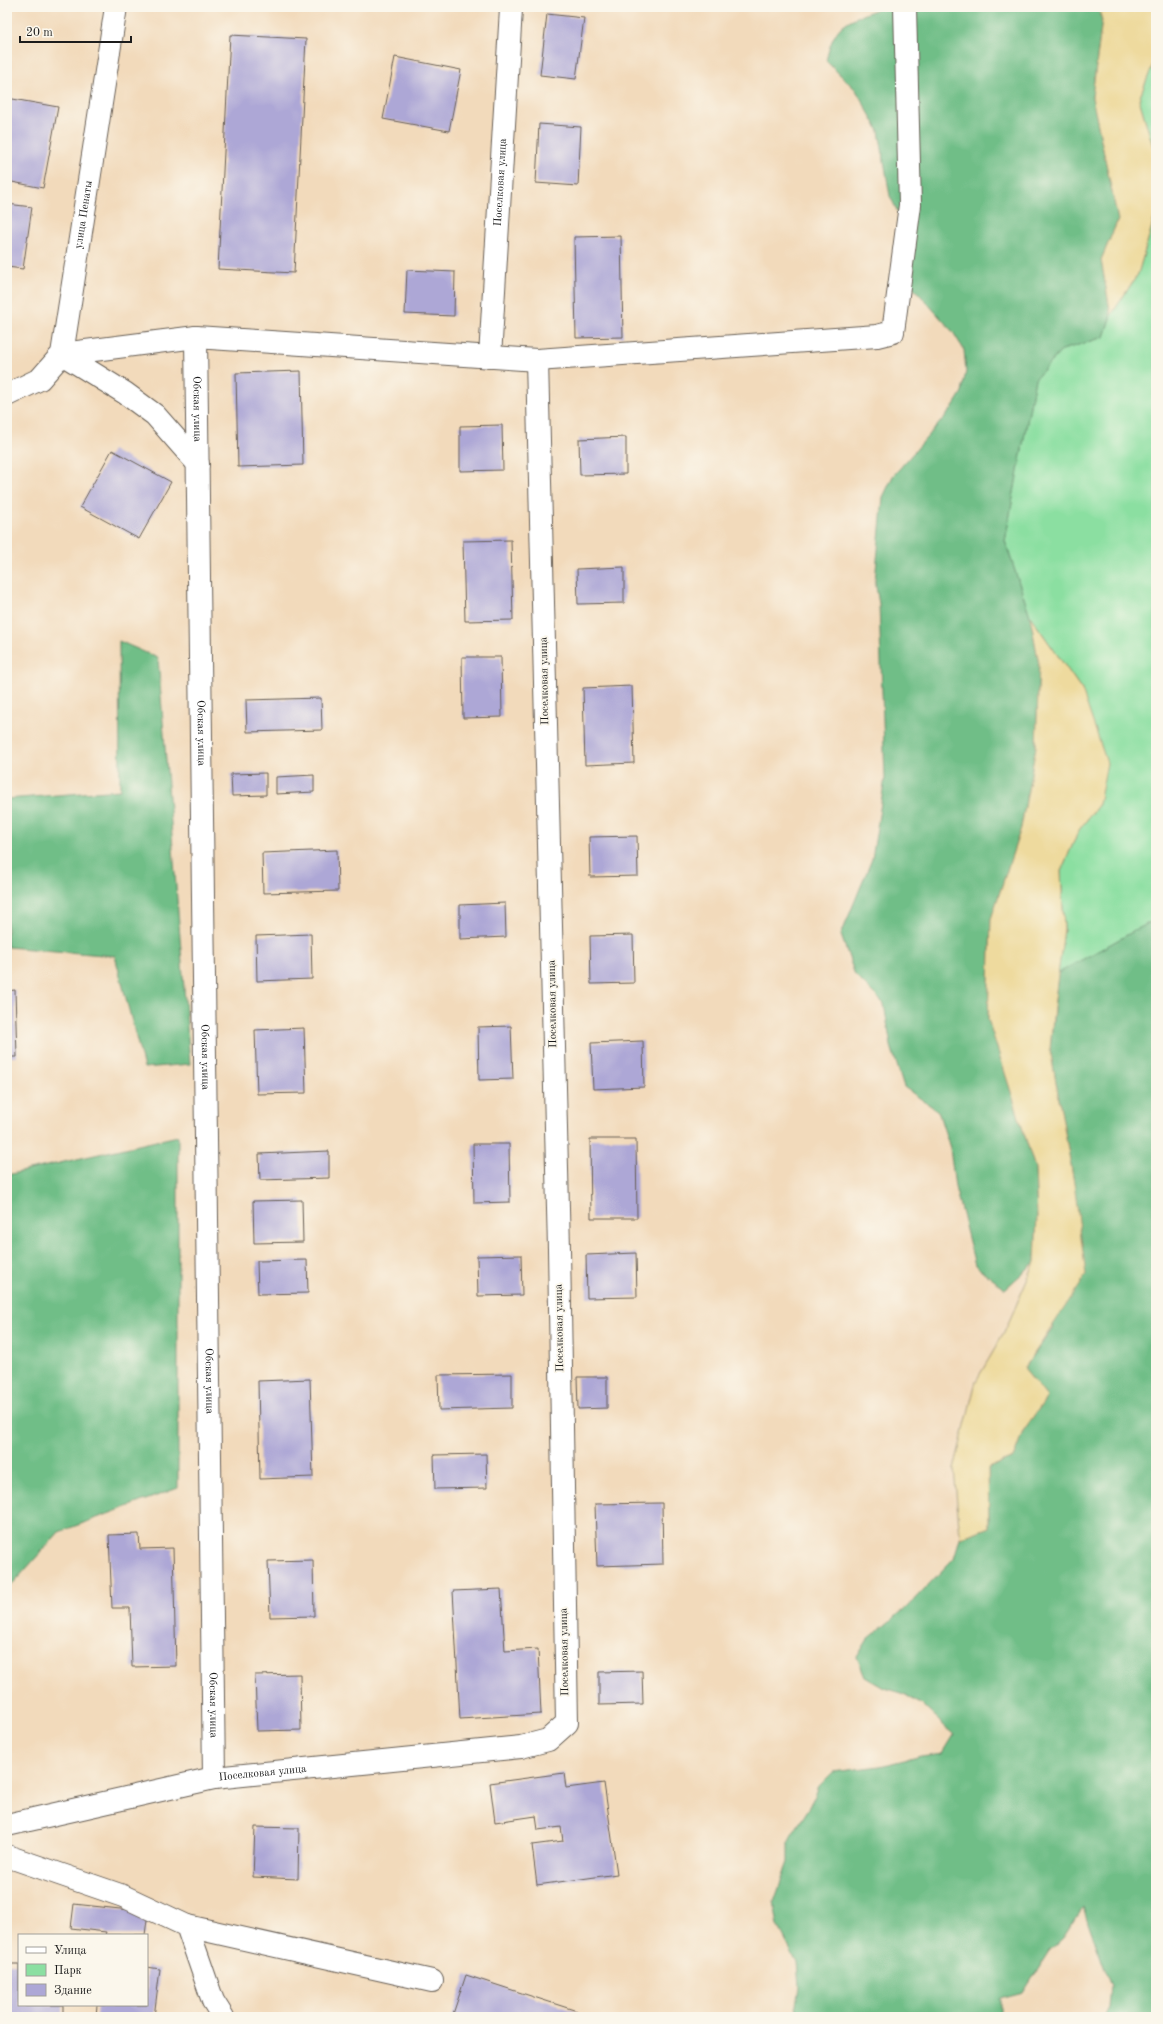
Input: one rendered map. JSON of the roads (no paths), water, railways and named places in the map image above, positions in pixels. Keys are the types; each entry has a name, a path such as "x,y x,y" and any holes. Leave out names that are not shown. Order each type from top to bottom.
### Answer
{"street":[{"name":"улица Пенаты","path":"62,354 116,7"},
{"path":"7,395 40,379 62,354 196,337 537,360 878,336 893,332 910,205 905,7"},
{"name":"Поселковая улица","path":"490,357 511,9"},
{"name":"Обская улица","path":"196,337 214,1778"},
{"path":"62,354 125,393 155,415 198,464"},
{"name":"Поселковая улица","path":"7,1825 214,1778 521,1747 548,1740 566,1723 559,1249 537,360"},
{"path":"7,1856 123,1896 187,1926 432,1981"},
{"path":"187,1926 213,2001 223,2017"}]}
